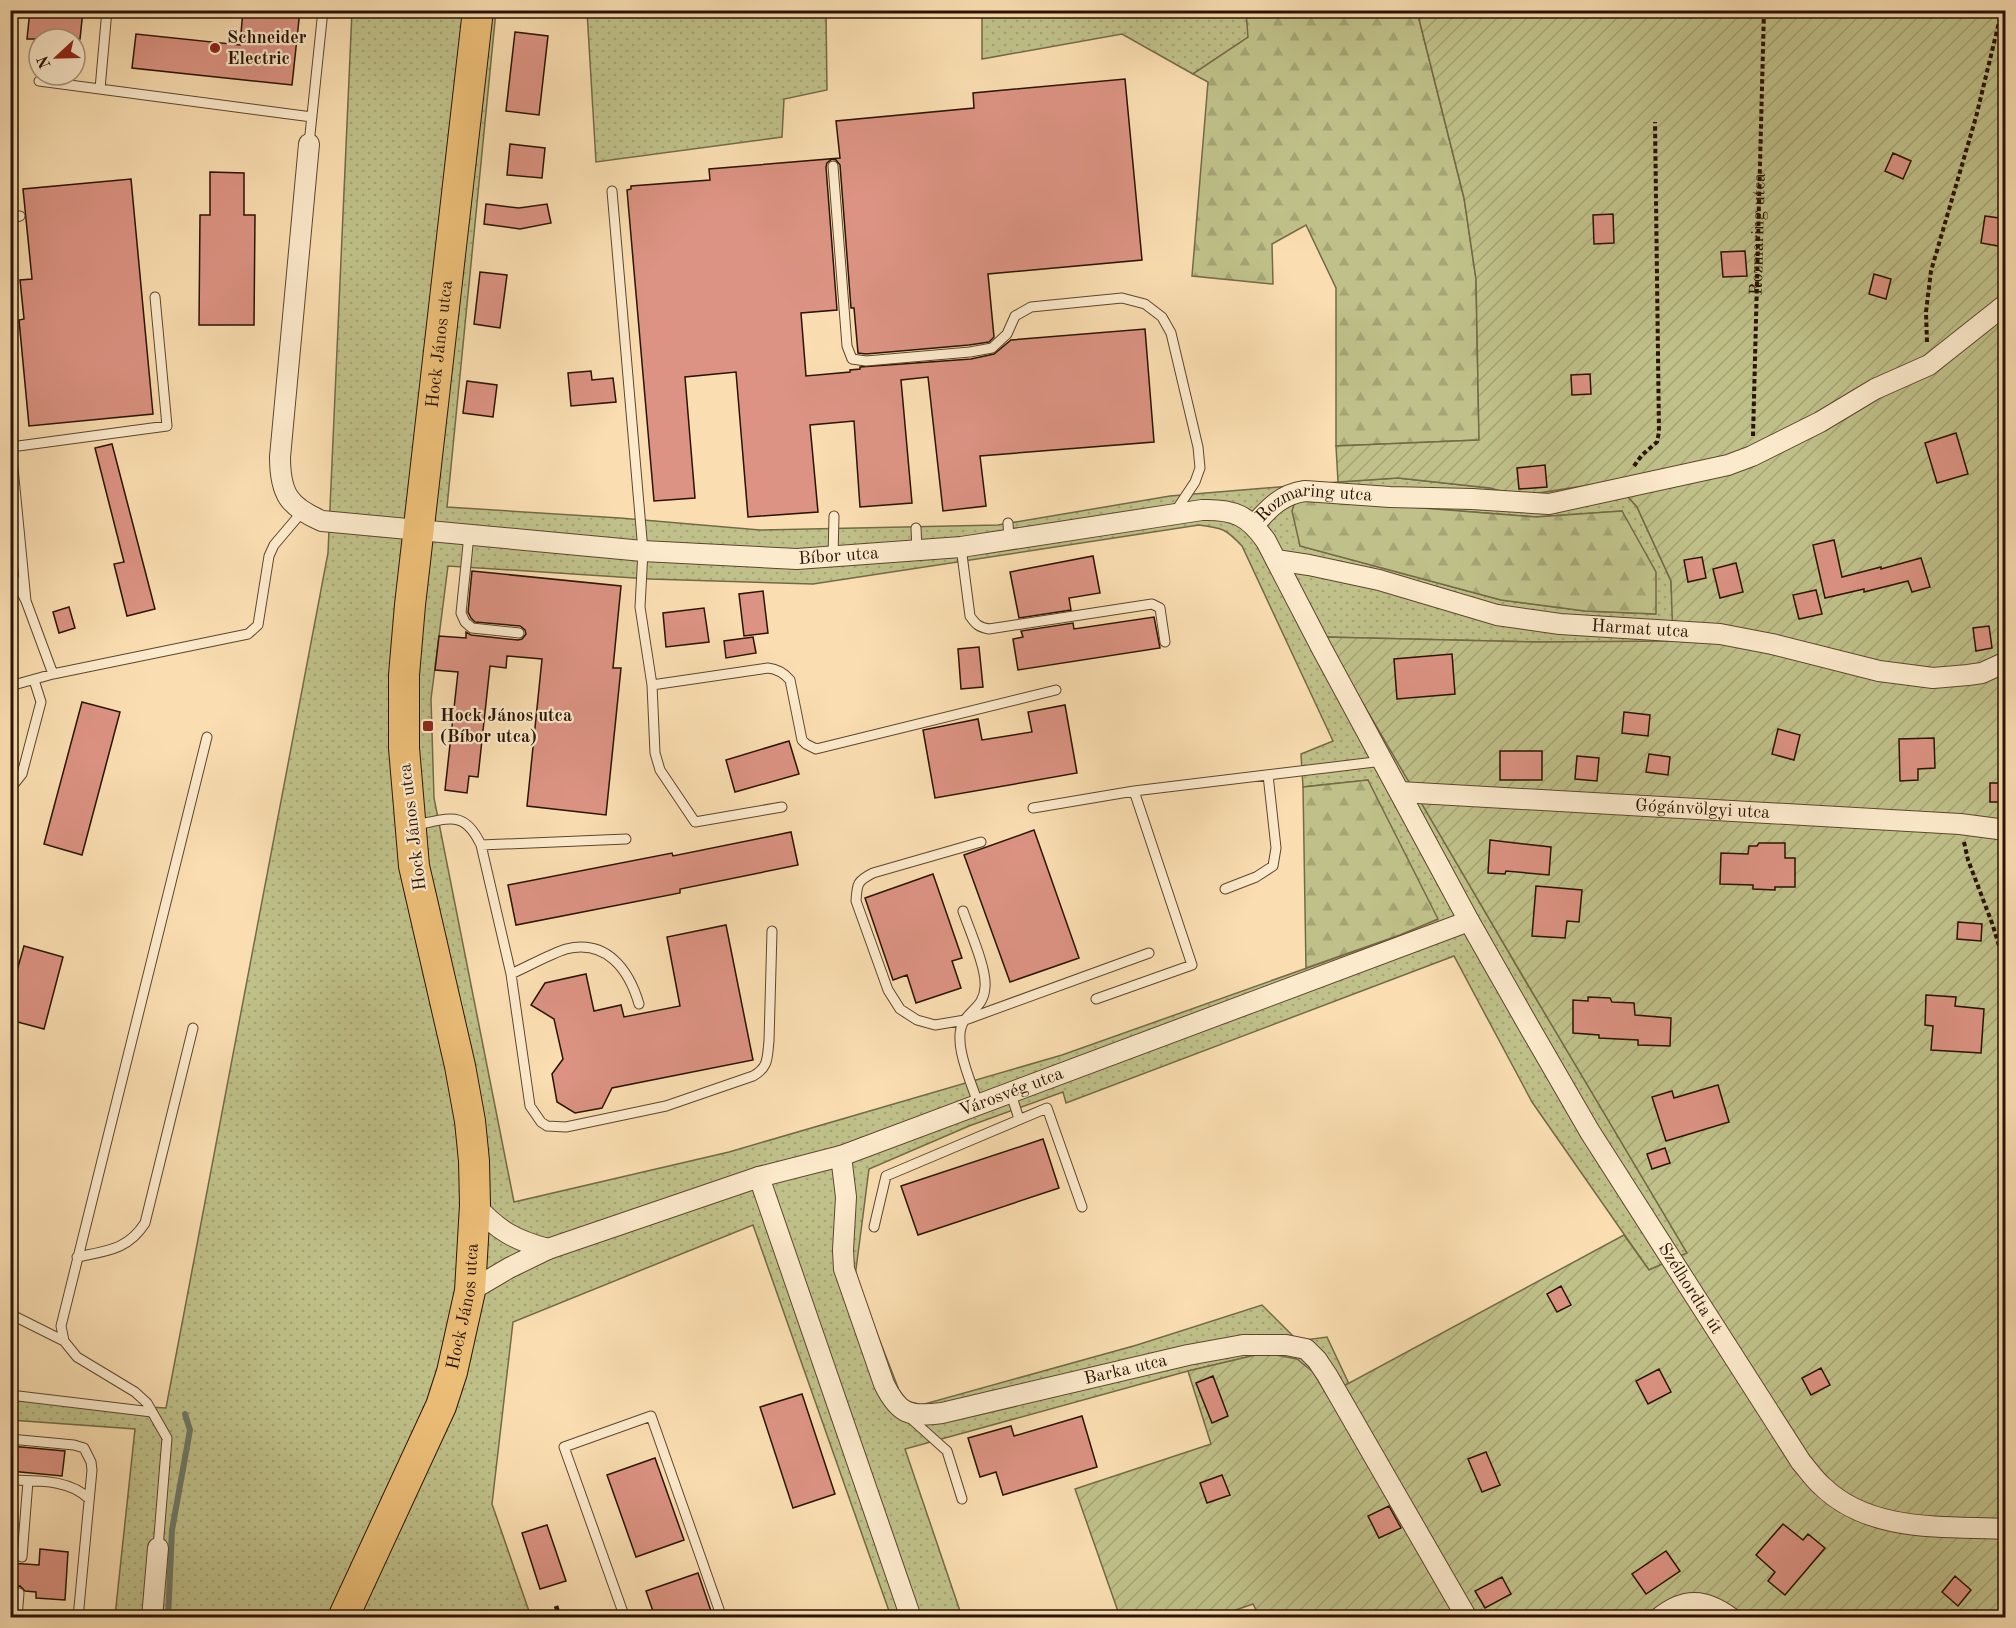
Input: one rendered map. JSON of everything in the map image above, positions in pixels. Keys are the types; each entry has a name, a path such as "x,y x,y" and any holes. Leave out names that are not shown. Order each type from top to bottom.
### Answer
{"main road":[{"name":"Hock János utca","path":"344,1617 441,1406 452,1372 470,1292 475,1205 470,1121 460,1066 414,866 404,748 404,675 478,10"}],"street":[{"path":"302,512 284,490 280,475 280,457 309,144"},
{"name":"Rozmaring utca","path":"1469,921 1266,541 1254,525 1269,508 1294,492 1549,504 1728,465 1752,456 1820,422 1875,389 1929,365 2006,304"},
{"name":"Bíbor utca","path":"302,512 322,521 469,535 643,551 797,559 961,547 1008,531 1202,510 1224,511 1240,515 1254,525"},
{"name":"Harmat utca","path":"1276,560 1379,580 1497,615 1560,624 1720,634 1910,675 1933,678 1968,675 1982,673 2006,662"},
{"name":"Gógánvölgyi utca","path":"1400,792 1960,824 2006,830"},
{"name":"Városvég utca","path":"470,1292 509,1268 548,1250 759,1177 841,1156 1469,921"},
{"name":"Szélhordta út","path":"1469,921 1590,1132 1801,1462 1822,1486 1857,1510 1905,1524 2006,1529"},
{"path":"841,1156 846,1197 844,1269 884,1384 898,1407"},
{"path":"759,1177 911,1617"},
{"path":"475,1205 506,1234 548,1250"},
{"name":"Barka utca","path":"898,1407 908,1413 921,1416 942,1413 1188,1355 1244,1345 1286,1345 1306,1349 1327,1375 1467,1617"},
{"path":"152,1617 158,1548"},
{"path":"1659,1617 1685,1604 1706,1603 1731,1617"}],"lane":[{"path":"100,89 107,10"},
{"path":"309,144 323,10"},
{"path":"85,87 312,117"},
{"path":"833,165 847,346 852,359 866,361 992,348 1007,334 1015,316 1031,307 1122,298 1145,304 1162,317 1171,333 1198,447 1200,468 1195,482 1174,514"},
{"path":"612,191 643,551 640,607 652,685 655,753 660,770 695,822 782,807"},
{"path":"12,447 167,426 155,297"},
{"path":"10,437 26,601"},
{"path":"10,687 53,674 248,634 258,625 269,556 274,545 302,512"},
{"path":"833,556 834,516"},
{"path":"916,528 917,550"},
{"path":"469,535 461,613 465,622 472,628 519,633"},
{"path":"961,547 970,616 980,627 989,629 1152,604 1160,608 1165,642"},
{"path":"10,570 26,601 53,674"},
{"path":"652,685 774,669 785,674 790,680 802,740 816,749 1056,690"},
{"path":"10,789 22,774 41,702 34,680"},
{"path":"64,1341 62,1326 77,1257 207,737"},
{"path":"1033,808 1134,791 1383,761"},
{"path":"1225,889 1256,877 1273,866 1276,848 1268,775"},
{"path":"1096,999 1192,964 1134,791"},
{"path":"410,826 452,819 465,822 473,829 481,845 511,974 530,1106 541,1122 547,1126 566,1127 666,1106 753,1076 764,1070 769,1041 772,931"},
{"path":"481,845 626,839"},
{"path":"981,842 873,873 863,878 857,886 856,901 888,990 900,1010 917,1020 935,1025 965,1020 1149,953"},
{"path":"963,911 986,985 983,1000 959,1030 959,1042 979,1106"},
{"path":"511,974 566,949 583,948 597,951 620,964 634,988 639,1004"},
{"path":"77,1257 123,1246 140,1232 146,1223 193,1028"},
{"path":"1011,1094 1019,1119"},
{"path":"874,1227 885,1176 1047,1108 1082,1207"},
{"path":"10,1314 64,1341 77,1357 135,1392 147,1403 167,1438 158,1548"},
{"path":"10,1395 152,1412"},
{"path":"898,1407 947,1451 962,1499"},
{"path":"624,1617 564,1447 651,1416 722,1617"},
{"path":"10,1439 74,1445 84,1448 91,1462 78,1617"},
{"path":"10,1480 69,1486 89,1499"},
{"path":"22,1557 28,1481"},
{"path":"17,1617 19,1593"}],"path":[{"name":"Rozmaring utca","path":"1752,456 1764,10"},
{"path":"1929,365 1926,312 1931,271 1976,117 2002,10"},
{"path":"1617,489 1642,455 1657,442 1659,432 1655,122"},
{"path":"1960,824 1968,860 2006,968"}],"green space":[{"path":"352,11 496,11 447,507 760,530 998,525 1170,496 1338,482 1398,478 1490,488 1519,496 1614,481 1637,507 1671,581 1674,642 1536,642 1325,637 1525,980 1688,1253 1649,1270 1532,1102 1454,956 1066,1103 1063,1092 969,1126 869,1169 855,1277 899,1390 907,1401 921,1405 1137,1345 1262,1305 1298,1341 1327,1337 1349,1384 1326,1396 1313,1373 1264,1353 1188,1371 905,1449 962,1617 875,1617 889,1611 753,1225 513,1322 492,1504 531,1617 112,1617 115,1616 135,1429 11,1420 10,1399 166,1408 328,553","holes":["1297,498 1536,517 1622,511 1655,614 1585,611 1501,600 1300,546","1199,525 1224,530 1242,546 1333,741 1301,754 1303,787 1368,780 1400,935 1062,1055 729,1152 514,1202 434,798 431,699 448,566 650,579 813,584"]},
{"path":"587,11 826,11 827,90 784,99 782,137 596,162"},
{"path":"982,11 1246,11 1249,37 1193,74 1122,34 982,59"},
{"path":"1246,11 1417,11 1464,198 1476,279 1479,440 1336,446 1336,288 1306,225 1272,244 1273,284 1192,276 1208,82 1193,74 1248,37"},
{"path":"1417,11 2005,11 2005,1617 1260,1618 1253,1604 1216,1617 1120,1617 1075,1489 1211,1444 1188,1371 1264,1353 1297,1359 1313,1372 1327,1395 1624,1235 1649,1270 1687,1253 1324,637 1536,642 1673,641 1671,581 1637,507 1614,481 1519,496 1490,488 1398,478 1338,482 1336,446 1479,440 1476,279 1464,198"},
{"path":"1296,498 1536,517 1622,511 1656,572 1656,614 1585,611 1501,600 1300,546 1292,511"},
{"path":"1368,780 1438,919 1306,968 1303,787"}],"building":[{"path":"30,10 83,10 81,27 28,27"},
{"name":"Schneider Electric","path":"243,10 300,10 292,85 132,68 136,34 240,45"},
{"path":"515,32 548,36 539,115 506,111"},
{"path":"1125,79 1142,260 988,274 994,337 989,342 858,353 854,308 851,308 840,165 832,159 826,167 837,310 801,313 806,376 850,372 860,367 971,359 994,354 1011,340 1145,329 1154,442 980,456 986,506 943,511 928,377 901,380 912,503 860,507 854,421 810,425 818,512 748,517 736,372 685,377 695,498 654,501 627,190 631,189 631,186 710,180 709,169 840,158 836,121 974,108 973,93"},
{"path":"510,144 545,148 542,178 507,175"},
{"path":"1893,153 1911,161 1903,179 1885,171"},
{"path":"210,172 244,173 244,215 255,215 254,325 199,325 200,215 210,215"},
{"path":"131,179 153,414 29,426 19,320 24,319 20,280 32,279 23,189"},
{"path":"486,204 519,208 547,204 551,223 520,229 484,224"},
{"path":"1613,214 1614,243 1594,244 1593,215"},
{"path":"1985,216 2006,219 2004,247 1981,243"},
{"path":"1745,251 1747,276 1723,277 1721,252"},
{"path":"480,272 507,275 500,328 474,324"},
{"path":"1874,274 1891,279 1886,299 1869,294"},
{"path":"591,371 592,380 613,378 616,402 571,406 568,373"},
{"path":"1590,374 1591,394 1572,395 1571,375"},
{"path":"467,381 497,385 493,417 463,413"},
{"path":"1956,433 1968,474 1937,483 1925,443"},
{"path":"112,444 155,609 127,616 114,564 124,562 95,448"},
{"path":"1545,465 1547,487 1519,489 1517,468"},
{"path":"1834,540 1842,577 1921,558 1930,587 1912,592 1908,581 1864,592 1864,589 1825,598 1813,545"},
{"path":"1093,556 1100,593 1069,598 1071,610 1019,618 1010,572"},
{"path":"1702,557 1706,578 1688,582 1684,560"},
{"path":"1736,563 1743,592 1720,598 1713,569"},
{"path":"472,571 621,586 613,668 621,668 606,815 527,806 542,659 507,656 506,668 490,666 478,777 469,776 467,793 445,790 458,672 435,670 439,636 466,638 466,632 471,635 518,640 526,634 520,626 475,622 471,618 468,612"},
{"path":"1816,590 1822,614 1799,619 1793,595"},
{"path":"763,591 768,633 744,636 739,594"},
{"path":"69,607 75,628 59,633 53,612"},
{"path":"704,608 709,642 666,647 663,613"},
{"path":"1154,617 1160,648 1018,670 1013,639 1023,637 1021,631 1073,623 1074,629"},
{"path":"1989,626 1992,648 1976,651 1973,628"},
{"path":"753,637 756,653 726,658 724,641"},
{"path":"979,647 983,687 961,689 958,649"},
{"path":"1452,654 1455,694 1397,699 1394,659"},
{"path":"82,702 120,712 82,855 44,844"},
{"path":"1065,705 1077,773 935,798 923,730 978,719 982,740 1032,732 1028,712"},
{"path":"1624,712 1650,715 1648,736 1622,733"},
{"path":"1778,729 1800,735 1794,760 1772,754"},
{"path":"1934,738 1935,768 1918,769 1918,780 1900,781 1899,739"},
{"path":"789,741 799,774 735,792 726,760"},
{"path":"1500,751 1542,751 1542,780 1500,780"},
{"path":"1649,754 1670,757 1668,775 1646,772"},
{"path":"1577,756 1599,758 1597,781 1575,779"},
{"path":"1990,783 2006,783 2006,802 1990,802"},
{"path":"1034,830 1079,958 1010,982 964,855"},
{"path":"791,832 798,865 680,889 680,893 516,925 508,885 672,853 673,856"},
{"path":"1490,840 1551,847 1549,875 1506,871 1505,874 1488,873"},
{"path":"1759,843 1785,843 1785,858 1795,858 1795,887 1775,887 1775,890 1753,889 1753,885 1720,884 1721,853 1748,854 1749,846 1757,846"},
{"path":"933,874 962,958 952,961 961,988 916,1003 907,975 893,980 865,898"},
{"path":"1536,886 1582,890 1579,922 1567,921 1565,938 1532,936"},
{"path":"1958,922 1982,924 1981,941 1957,939"},
{"path":"726,925 753,1060 612,1088 602,1108 575,1113 557,1102 552,1074 563,1059 554,1019 531,1005 545,983 586,974 594,1011 621,1005 624,1017 680,1006 667,937"},
{"path":"24,946 63,957 44,1029 10,1020 10,995"},
{"path":"1926,995 1956,997 1955,1006 1984,1009 1981,1053 1931,1050 1933,1026 1925,1025"},
{"path":"1588,997 1610,998 1612,1002 1634,1003 1635,1015 1671,1018 1670,1046 1638,1045 1638,1040 1599,1038 1599,1035 1573,1033 1573,1000 1588,1001"},
{"path":"1718,1085 1729,1122 1666,1141 1652,1097 1672,1091 1674,1098"},
{"path":"1043,1139 1059,1188 918,1235 901,1186"},
{"path":"1665,1148 1670,1163 1652,1169 1647,1154"},
{"path":"1561,1286 1571,1305 1557,1312 1547,1294"},
{"path":"1821,1368 1830,1385 1811,1395 1802,1378"},
{"path":"1659,1369 1671,1392 1648,1404 1636,1381"},
{"path":"1213,1376 1228,1416 1212,1423 1196,1383"},
{"path":"802,1394 835,1494 793,1508 760,1407"},
{"path":"1082,1416 1097,1467 1003,1495 996,1472 980,1477 968,1438 1011,1426 1014,1436"},
{"path":"10,1446 65,1451 62,1476 10,1471"},
{"path":"1486,1452 1500,1485 1482,1492 1468,1459"},
{"path":"655,1458 684,1540 636,1557 607,1475"},
{"path":"1222,1475 1230,1495 1207,1503 1200,1483"},
{"path":"1389,1506 1401,1528 1379,1538 1368,1516"},
{"path":"1783,1524 1803,1540 1808,1534 1825,1548 1785,1595 1768,1581 1775,1572 1756,1555"},
{"path":"547,1525 566,1581 540,1589 522,1533"},
{"path":"40,1549 68,1552 65,1600 36,1598 36,1592 25,1591 20,1586 10,1590 10,1563 39,1565"},
{"path":"1666,1551 1680,1571 1646,1594 1632,1574"},
{"path":"698,1573 713,1617 655,1617 646,1591"},
{"path":"1955,1576 1971,1590 1958,1606 1942,1592"},
{"path":"1502,1577 1511,1594 1485,1608 1475,1591"}],"waterway":[{"path":"168,1618 172,1530 190,1430 185,1414"}],"railway":[{"path":"556,1606 560,1618"}],"place":[{"name":"Schneider Electric","path":"215,48"},
{"name":"Hock János utca (Bíbor utca)","path":"428,726"}]}
